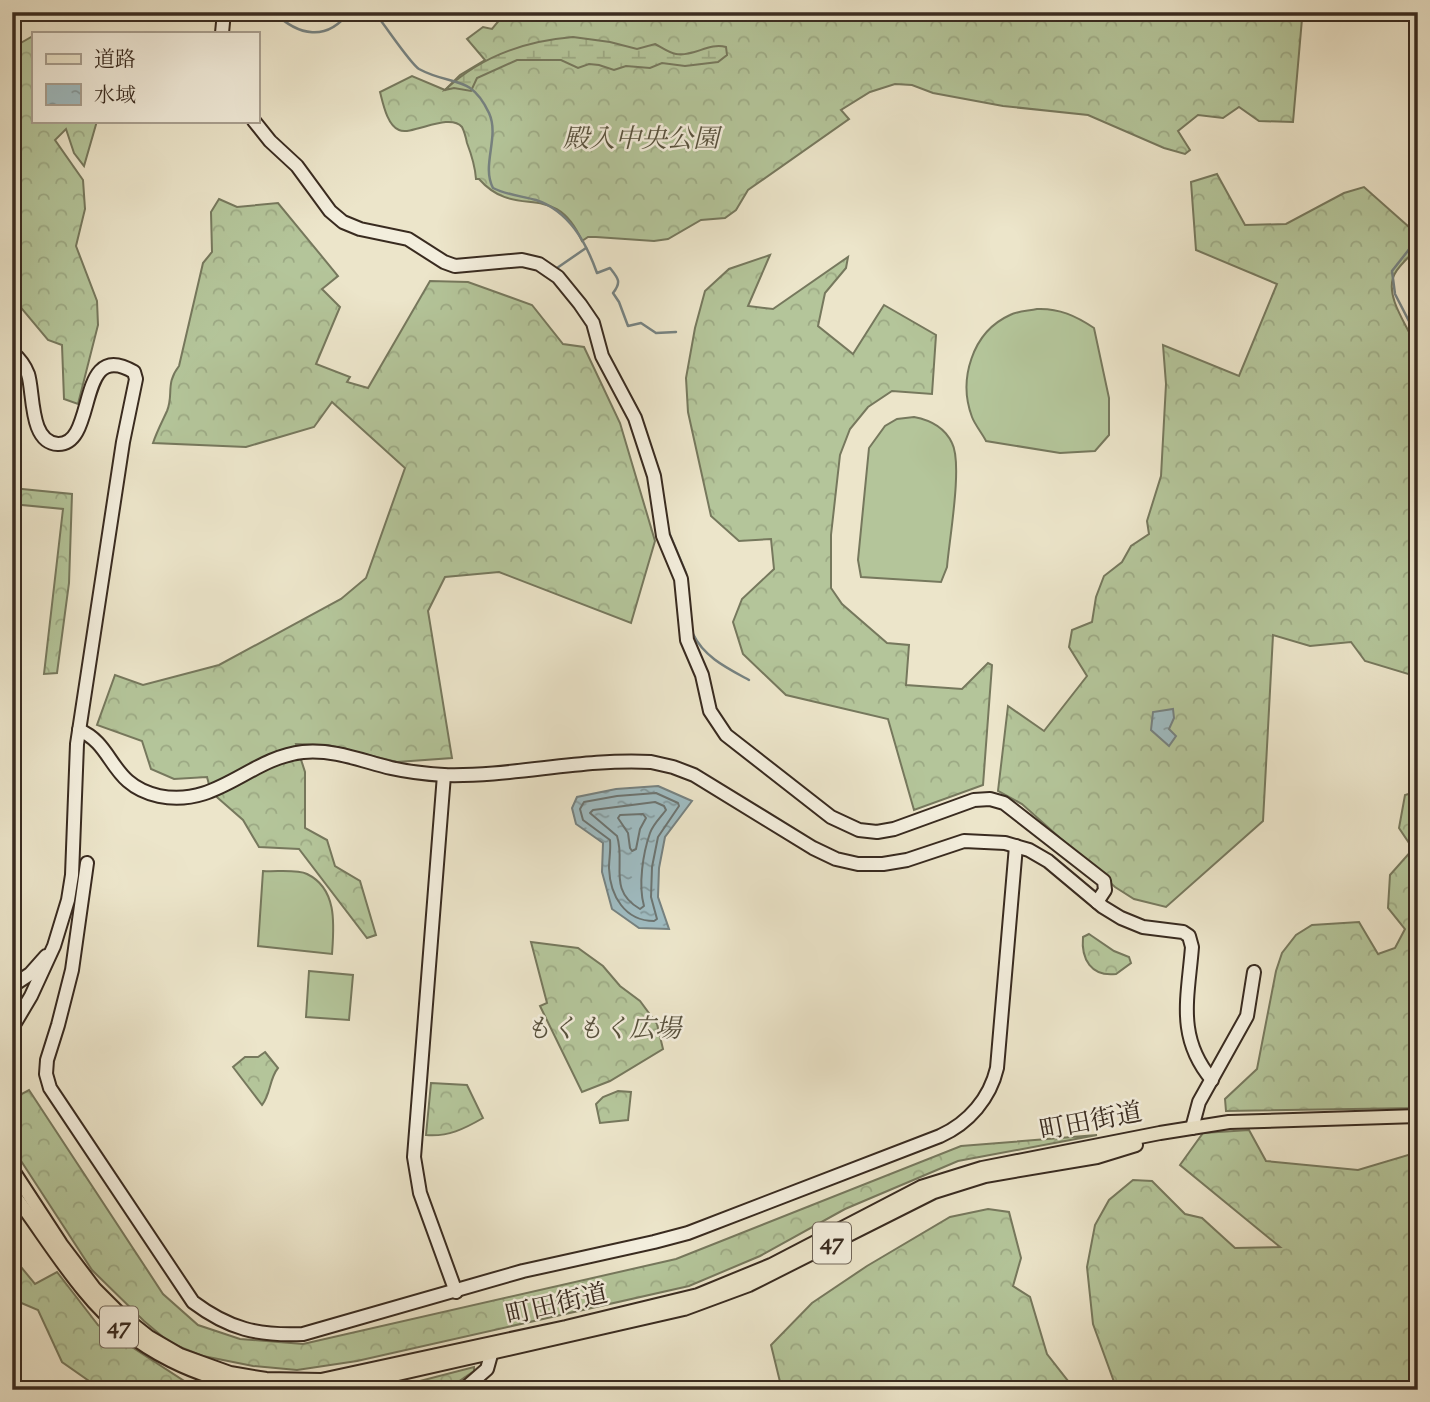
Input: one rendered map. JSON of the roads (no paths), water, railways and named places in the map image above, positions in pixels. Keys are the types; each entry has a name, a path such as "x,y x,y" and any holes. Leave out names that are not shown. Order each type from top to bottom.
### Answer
{"main road":[{"name":"町田街道","path":"12,1169 61,1244 106,1302 149,1336 196,1362 257,1378 285,1381 321,1380 667,1314 708,1302 865,1221 934,1192 1021,1165 1097,1157 1192,1128 1258,1120 1418,1116"},
{"name":"47","path":"12,1192 84,1292 109,1318 138,1341 168,1359 202,1374 237,1384 277,1390"},
{"name":"町田街道","path":"314,1390 345,1386 493,1348"}],"street":[{"path":"222,32 224,12"},
{"path":"255,122 297,166 330,211 349,225 408,239 444,262 456,266 516,261 539,264 558,277 580,304 593,323 602,356 635,418 654,476 663,536 682,583 687,640 702,675 712,716 726,735 831,817 859,830 877,832 894,829 974,800 990,799 1004,803 1104,881 1105,890 1097,902"},
{"path":"12,352 18,357 29,377 36,425 50,442 58,444 67,443 76,433 87,408 92,382 100,371 106,367 121,367 134,372 136,379 123,442 79,730 72,875 63,922 54,946 31,996 12,1028"},
{"path":"79,730 92,738 110,758 119,774 131,785 158,796 182,799 211,792 267,762 301,752 333,752 403,771 444,775 651,762 694,775 819,852 848,862 896,863 967,841 1016,846 1053,864 1097,902 1121,918 1139,925 1183,932 1189,936 1192,947 1187,1033 1194,1053 1212,1080"},
{"path":"444,775 414,1150 420,1192 456,1292"},
{"path":"88,863 72,970 47,1060 46,1074 50,1088 193,1302 241,1330 268,1334 303,1334 523,1271 688,1233 944,1135 964,1122 985,1098 997,1068 1016,846"},
{"path":"12,986 30,974 54,946"},
{"path":"1192,1128 1199,1102 1247,1016 1254,972"},
{"path":"463,1390 484,1373 493,1348"}],"water":[{"path":"1173,709 1174,718 1169,729 1176,736 1169,746 1151,730 1153,712"},
{"path":"658,786 692,801 665,837 659,868 658,897 669,929 639,928 612,909 602,872 603,843 576,824 572,808 577,797 616,789"}],"waterway":[{"path":"274,12 293,26 312,32 331,28 349,12"},
{"path":"370,12 378,17 419,69 467,86 482,100 492,122 489,170 493,188 548,205 567,220 582,239 597,273 610,268 617,277 618,283 613,293 628,326 641,323 656,333 676,332"},
{"path":"1413,329 1395,294 1392,271 1418,238"},
{"path":"561,273 557,268 586,248"},
{"path":"586,302 594,314"},
{"path":"622,381 637,408"},
{"path":"668,530 686,573 689,600"},
{"path":"693,634 710,655 749,680"}],"park label":[{"name":"殿入中央公園","path":"641,140"},
{"name":"もくもく広場","path":"603,1030"}]}
